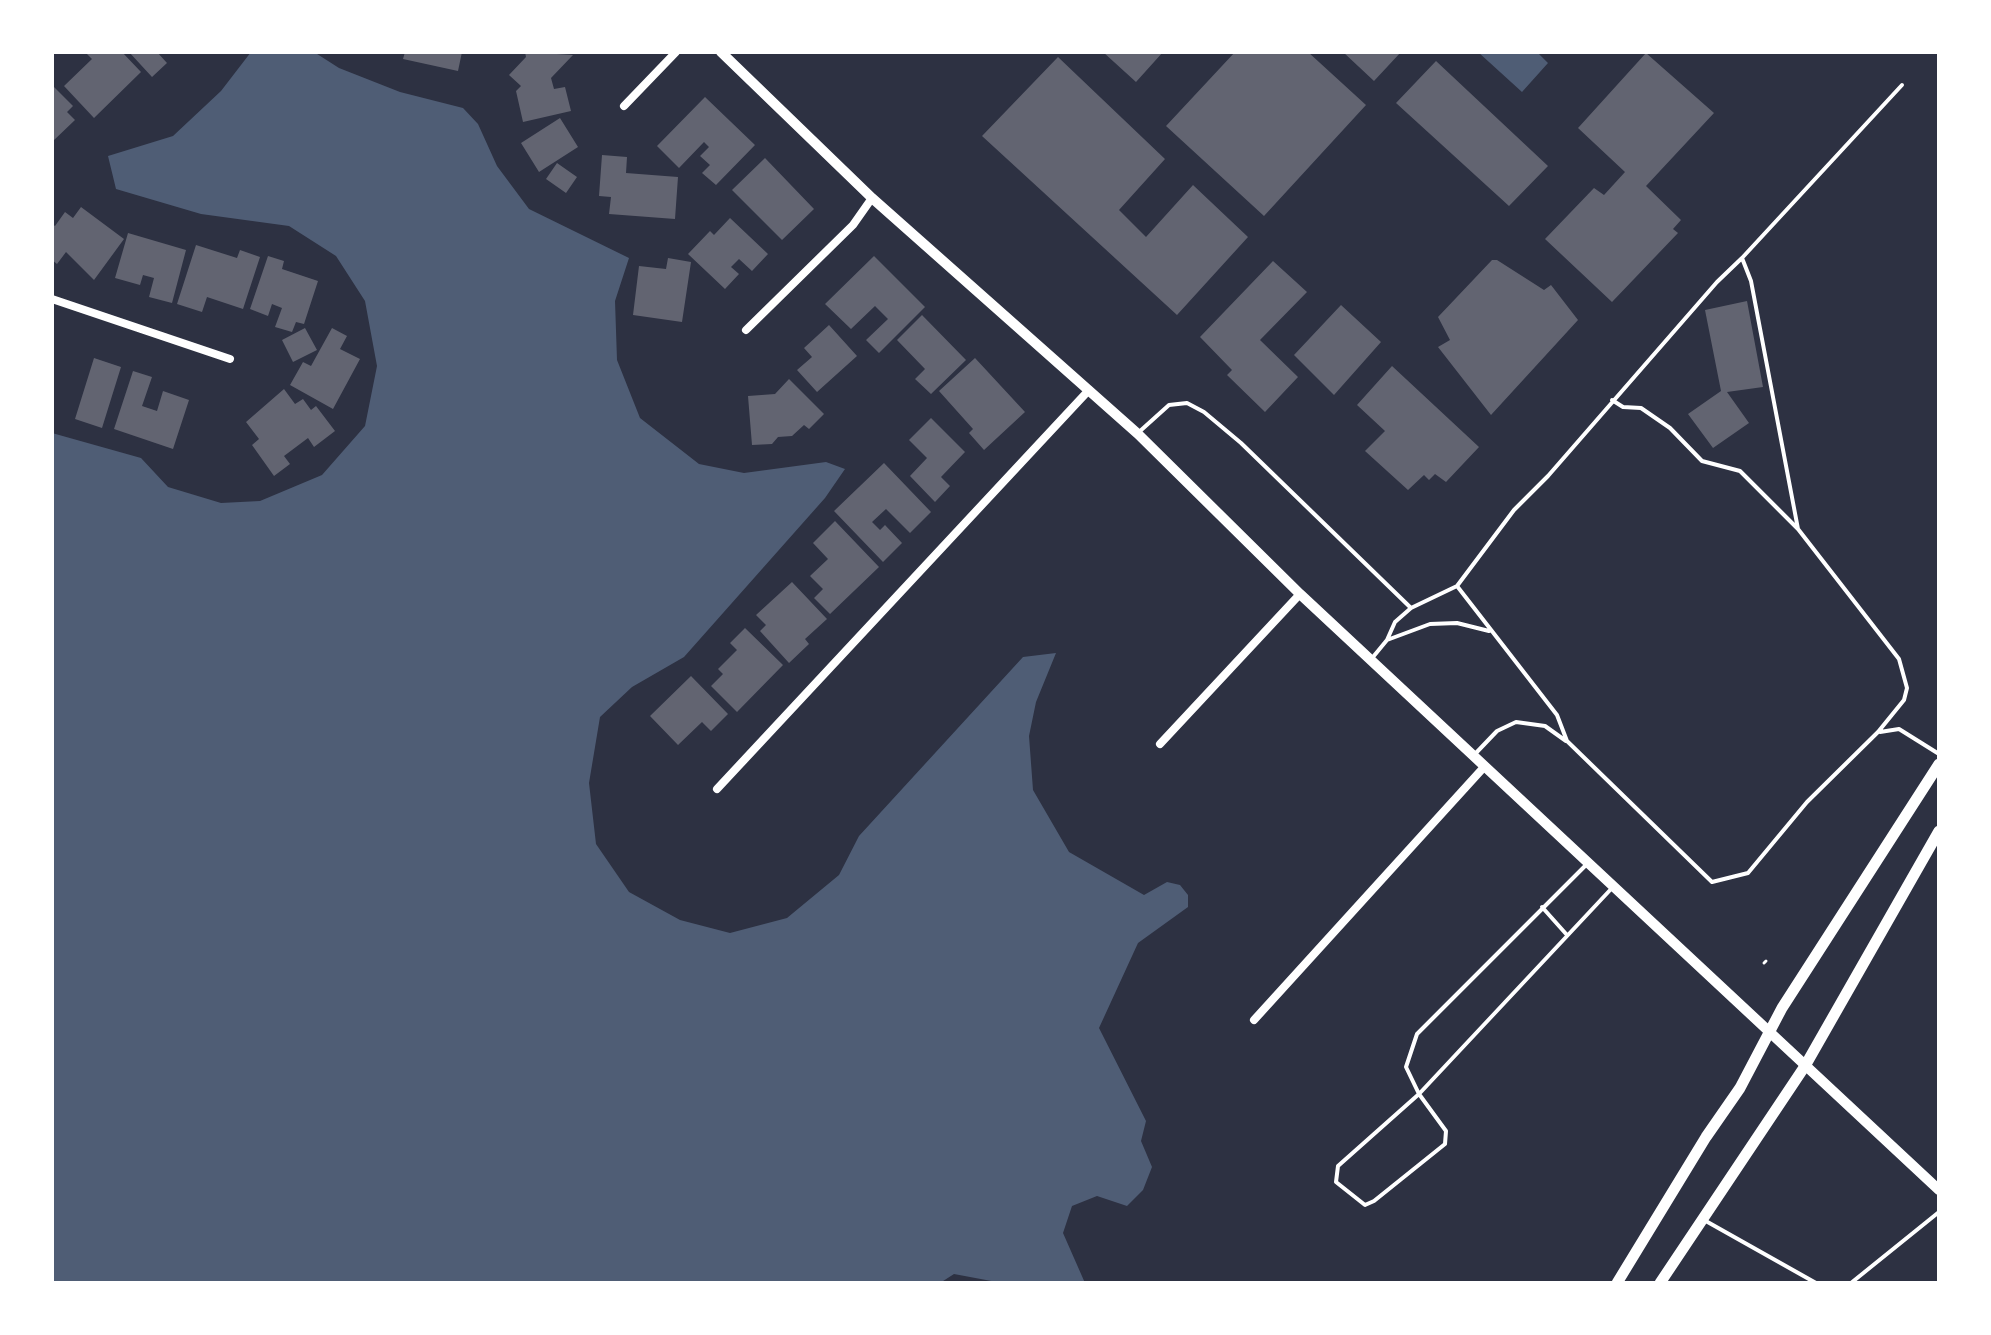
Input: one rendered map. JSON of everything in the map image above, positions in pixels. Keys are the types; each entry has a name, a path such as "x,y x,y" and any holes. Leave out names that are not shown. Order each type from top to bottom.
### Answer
{"main road":[{"path":"1617,1283 1771,1033 1782,1008 1939,764"},
{"path":"1660,1283 1805,1066 1939,831"}],"street":[{"path":"624,106 676,52"},
{"path":"721,52 872,198 1138,434 1300,594 1939,1190"},
{"path":"746,330 853,225 872,198"},
{"path":"52,299 230,359"},
{"path":"717,789 1089,390"},
{"path":"1160,744 1300,594"},
{"path":"1254,1020 1485,766"}],"lane":[{"path":"1371,659 1387,640 1395,622 1411,608 1457,586 1514,510 1902,85"},
{"path":"1742,258 1751,281 1798,529"},
{"path":"1474,756 1497,731 1516,722 1545,726 1567,741 1712,882 1748,873 1807,802 1878,732 1904,700 1907,688 1899,659 1798,529 1740,471 1702,461 1670,428 1641,408 1623,407 1612,400"},
{"path":"1138,434 1169,405 1187,403 1204,412 1241,443 1411,608"},
{"path":"1457,586 1557,715 1567,741"},
{"path":"1387,640 1430,624 1457,623 1489,631"},
{"path":"1878,732 1899,729 1939,754"},
{"path":"1588,863 1417,1034 1406,1067 1419,1094 1446,1131 1445,1144 1365,1205 1336,1182 1338,1166 1419,1094 1613,886"},
{"path":"1542,907 1567,935"},
{"path":"1851,1283 1939,1212"},
{"path":"1702,1219 1816,1283"}],"water":[{"path":"251,52 314,52 339,68 400,92 463,108 478,124 497,166 529,209 629,258 615,301 617,360 640,418 699,464 744,473 826,462 845,469 825,498 684,657 632,687 600,717 589,783 596,844 629,892 680,920 730,933 787,918 839,875 859,836 1023,657 1056,653 1036,702 1029,736 1033,790 1069,852 1144,895 1167,882 1180,885 1188,895 1188,907 1138,943 1099,1028 1146,1121 1141,1141 1152,1167 1143,1190 1127,1206 1097,1196 1072,1206 1063,1233 1085,1283 1002,1283 954,1274 940,1283 52,1283 52,433 141,458 168,487 221,503 260,501 322,475 365,426 377,366 365,301 336,256 289,226 201,214 116,189 108,156 173,136 221,91"},
{"path":"1478,52 1537,52 1548,63 1522,92"}],"building":[{"path":"85,52 122,52 141,72 94,118 64,86 92,59"},
{"path":"129,52 157,52 167,63 152,77"},
{"path":"405,52 462,52 458,71 403,59"},
{"path":"525,52 573,55 551,78 554,89 565,87 571,111 523,122 516,91 521,86 509,75 526,57"},
{"path":"1103,52 1163,52 1136,82"},
{"path":"1235,52 1308,52 1366,105 1264,216 1166,126"},
{"path":"1343,52 1401,52 1374,81"},
{"path":"1646,53 1714,113 1646,186 1681,220 1673,229 1678,233 1612,302 1545,239 1594,188 1604,195 1625,172 1578,128"},
{"path":"1058,57 1165,159 1119,210 1146,237 1193,185 1248,237 1177,315 982,136"},
{"path":"1436,61 1548,166 1509,206 1396,103"},
{"path":"52,85 73,106 67,112 75,120 52,142"},
{"path":"705,97 755,145 716,185 702,173 710,165 700,156 709,147 704,142 679,168 657,146"},
{"path":"560,118 578,147 539,172 521,143"},
{"path":"602,155 627,157 626,173 678,177 675,219 609,214 611,197 599,196"},
{"path":"765,158 814,209 782,240 732,190"},
{"path":"557,163 577,177 566,193 546,179"},
{"path":"81,207 124,239 94,280 66,252 57,264 52,260 52,224 55,226 65,212 73,218"},
{"path":"730,218 768,254 752,271 739,259 731,267 739,274 725,289 688,254 710,231 714,235"},
{"path":"128,233 186,250 172,303 149,297 154,278 143,275 140,285 115,278"},
{"path":"196,245 237,258 240,250 260,257 243,309 207,297 202,312 177,304"},
{"path":"268,256 284,261 282,269 318,281 304,324 296,322 292,332 275,327 282,308 272,304 268,316 250,309"},
{"path":"874,256 925,307 879,353 866,340 888,319 875,306 851,329 825,304"},
{"path":"668,258 691,262 682,322 633,315 639,266 666,269"},
{"path":"1492,260 1497,260 1544,290 1551,285 1578,320 1491,415 1438,347 1450,340 1438,317"},
{"path":"1273,261 1307,292 1260,340 1298,377 1265,412 1227,375 1232,370 1200,337"},
{"path":"1747,301 1763,387 1727,392 1749,423 1713,448 1688,414 1721,391 1705,310"},
{"path":"1341,305 1381,342 1334,395 1294,355"},
{"path":"922,315 966,360 931,394 915,379 925,369 897,340"},
{"path":"829,325 857,356 817,392 797,370 812,357 804,348"},
{"path":"305,328 317,350 293,362 282,340"},
{"path":"332,328 347,336 340,349 360,359 333,409 290,385 303,362 311,366"},
{"path":"94,358 121,367 102,428 75,419"},
{"path":"975,358 1025,412 984,450 969,433 973,429 939,391"},
{"path":"1392,366 1479,447 1446,482 1435,474 1429,480 1424,475 1408,490 1365,451 1385,431 1357,405"},
{"path":"133,371 152,377 142,406 157,411 163,391 189,400 173,449 114,429"},
{"path":"789,379 824,414 809,429 804,425 792,436 778,437 772,444 752,445 748,396 775,394"},
{"path":"284,389 295,404 303,399 311,410 316,406 335,431 314,447 308,438 284,456 290,464 274,476 252,445 259,439 246,422"},
{"path":"931,418 965,452 941,477 950,486 935,502 910,476 927,458 909,440"},
{"path":"884,463 931,512 910,533 886,509 872,522 880,530 885,525 902,543 883,562 834,511"},
{"path":"835,521 879,567 830,614 814,598 823,589 810,576 828,559 813,543"},
{"path":"792,582 827,619 805,639 809,644 789,663 760,631 766,625 756,615"},
{"path":"745,628 783,665 737,712 711,686 723,674 718,669 737,650 730,643"},
{"path":"691,676 728,714 711,731 702,722 678,745 650,716"}]}
